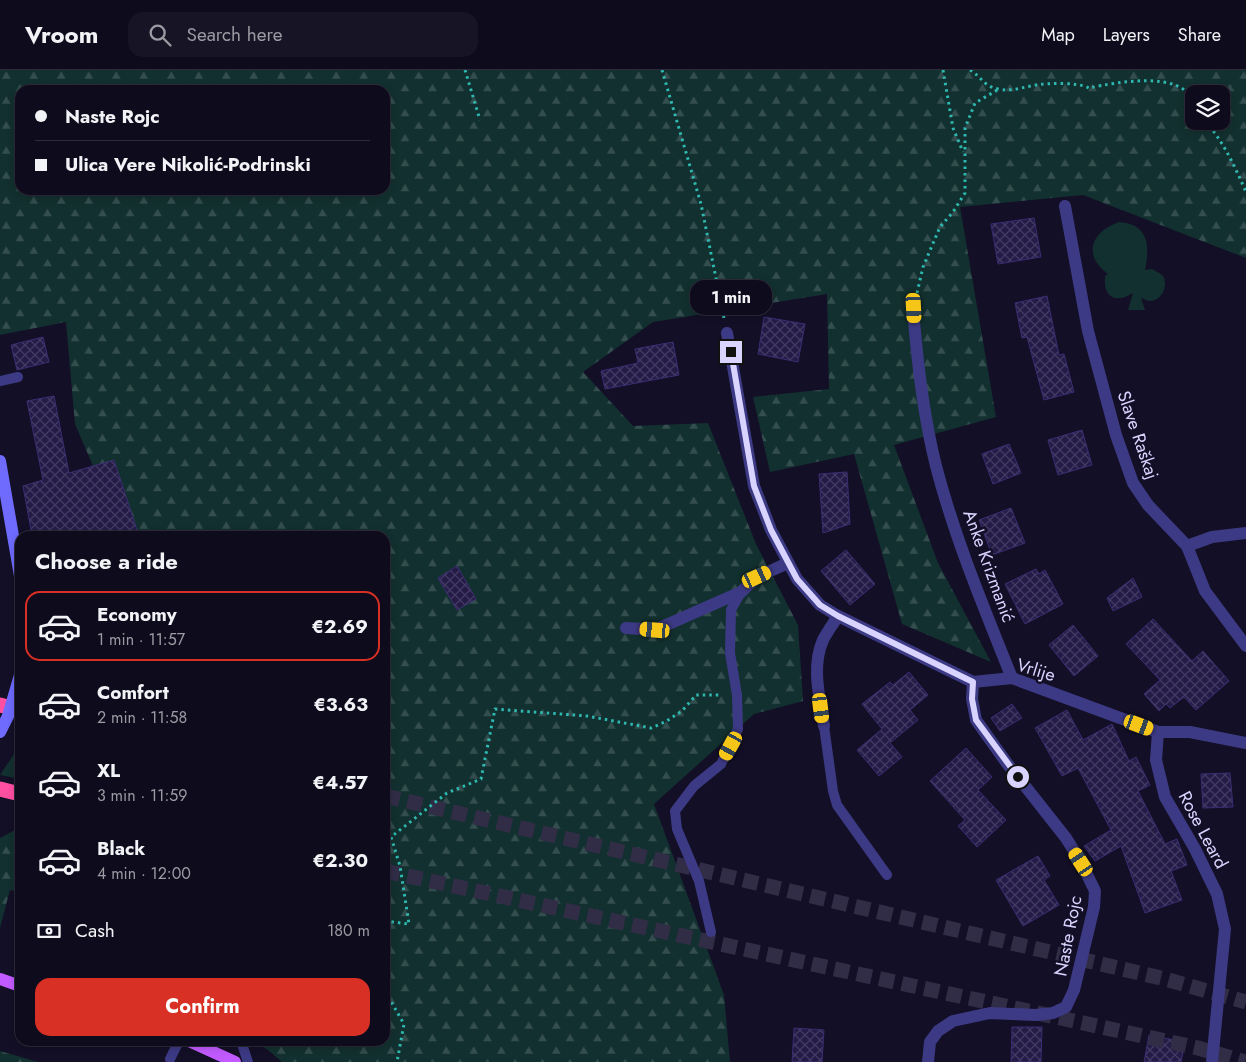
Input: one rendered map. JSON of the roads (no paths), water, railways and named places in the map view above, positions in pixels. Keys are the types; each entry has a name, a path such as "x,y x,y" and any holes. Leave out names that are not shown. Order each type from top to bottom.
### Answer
{"highway":[{"path":"0,705 15,709"},
{"path":"0,789 15,793"}],"main road":[{"path":"0,460 15,549"},
{"path":"0,732 8,716 15,692"},
{"path":"0,979 15,984"},
{"path":"200,1046 229,1059"}],"street":[{"name":"Slave Raškaj","path":"1065,206 1088,331 1116,435 1133,483 1148,505 1187,546 1205,591 1246,646"},
{"name":"Anke Krizmanić","path":"914,308 917,358 936,466 964,556 1012,678"},
{"path":"727,333 754,486 771,530 797,579 820,605 838,616 973,682"},
{"path":"1187,546 1212,537 1246,533"},
{"path":"626,628 655,630 741,592 757,577 788,562"},
{"path":"824,726 816,670 818,654 823,640 838,616"},
{"name":"Vrlije","path":"973,682 1012,678 1158,732 1190,732 1246,743"},
{"name":"Naste Rojc","path":"928,1062 930,1042 938,1031 953,1021 990,1012 1036,1015 1053,1013 1066,1007 1074,990 1094,907 1095,891 1081,862 1066,838 1006,762 976,720 972,699 973,682"},
{"name":"Rose Leard","path":"1158,732 1156,760 1165,797 1195,849 1217,894 1225,929 1212,1062"}],"lane":[{"path":"0,381 18,377"},
{"path":"711,932 699,881 676,829 675,811 694,786 721,764 738,729 737,695 730,653 731,610 741,592"},
{"path":"824,726 833,791 838,805 886,875"},
{"path":"170,1059 176,1046"},
{"path":"243,1046 248,1062"}],"tunnel":[{"path":"390,797 1165,979 1246,1002"},
{"path":"390,872 1198,1048 1245,1062"}]}
